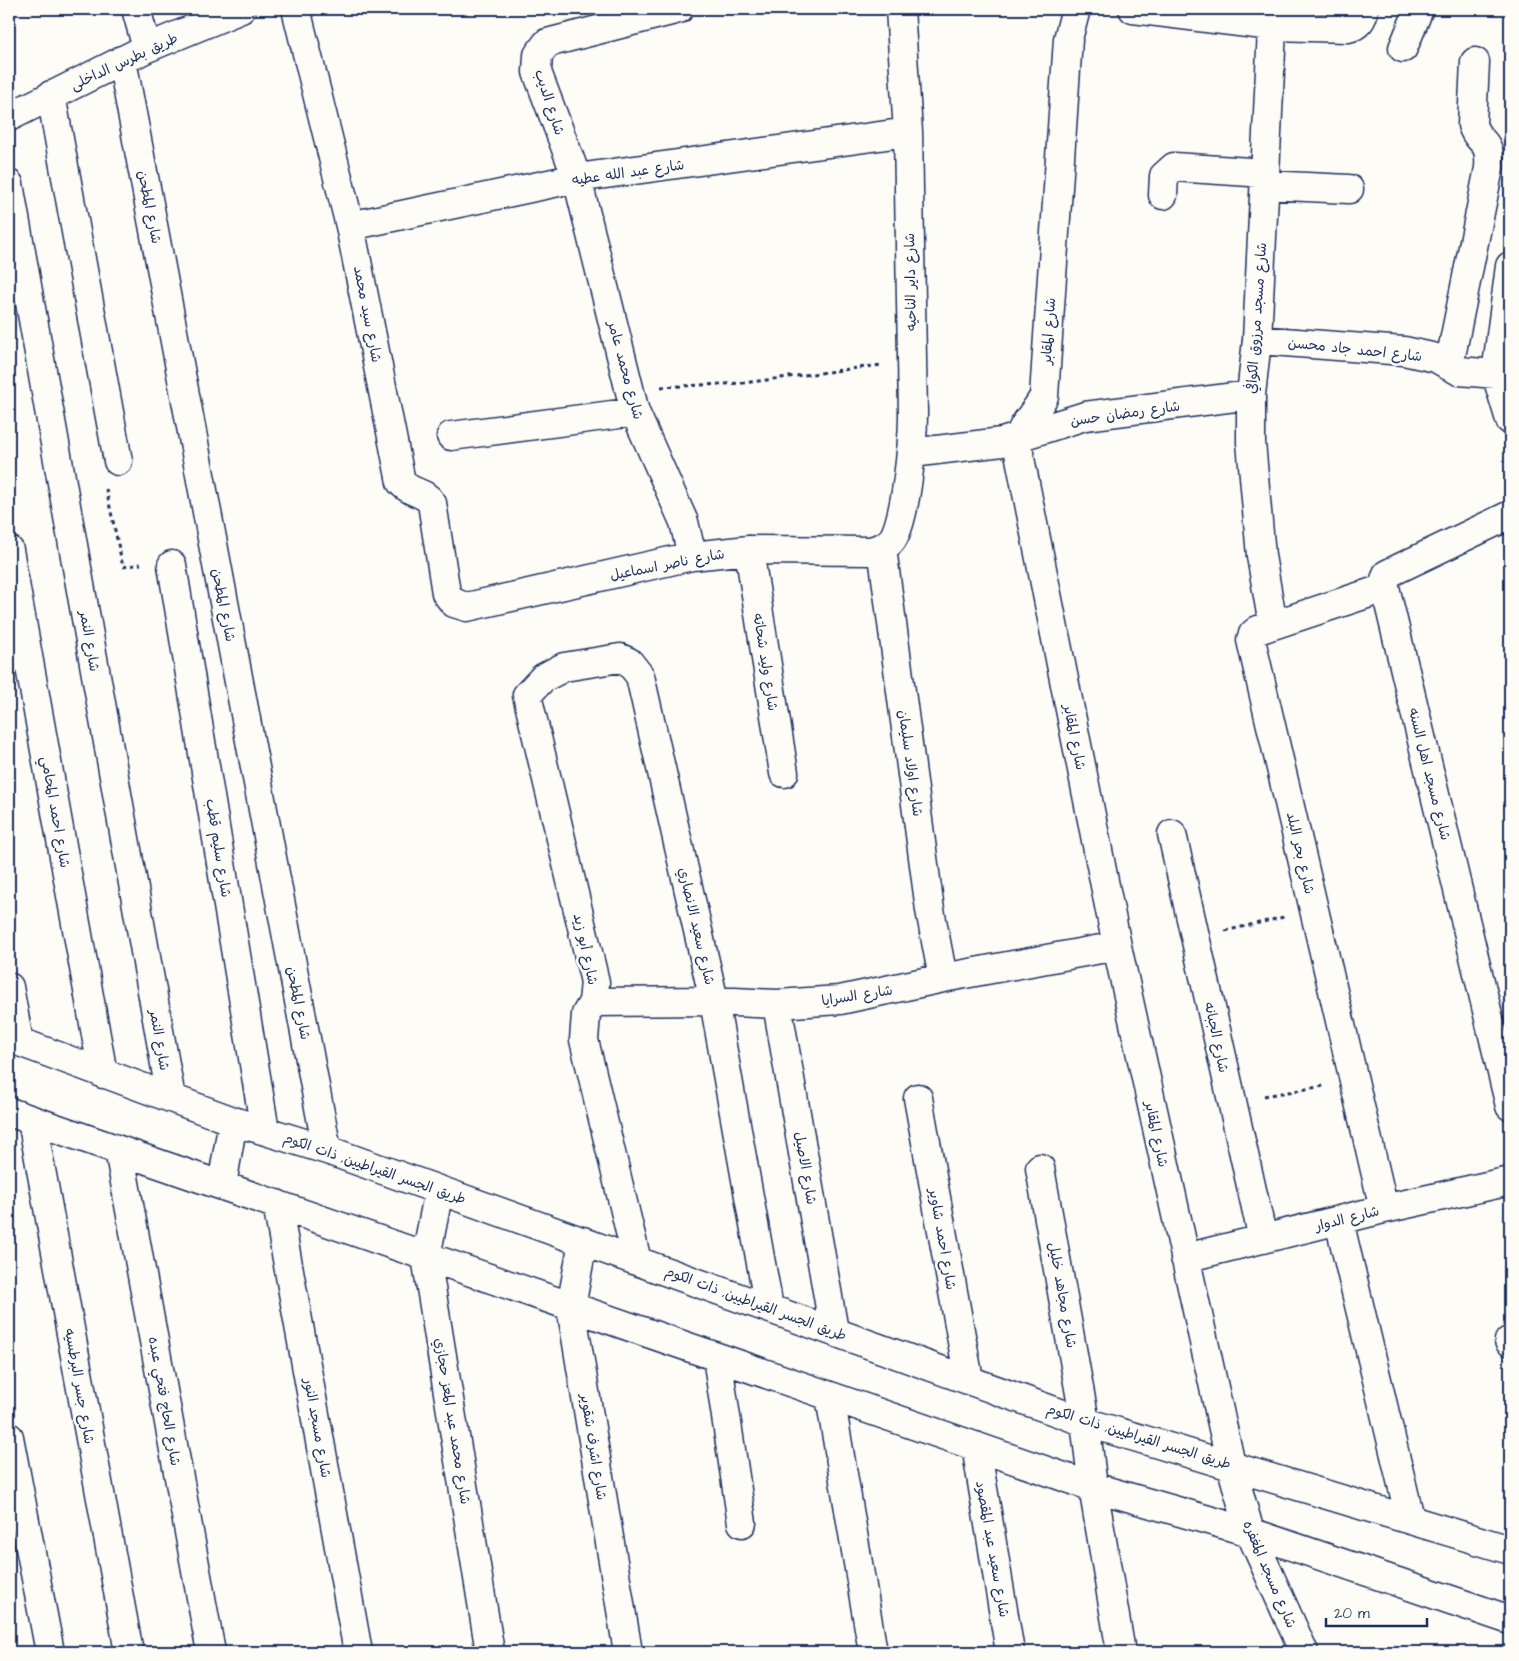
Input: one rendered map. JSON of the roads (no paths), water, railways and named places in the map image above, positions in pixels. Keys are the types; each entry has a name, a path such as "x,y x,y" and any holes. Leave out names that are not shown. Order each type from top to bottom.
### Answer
{"street":[{"path":"136,9 147,48"},
{"name":"طريق بطرس الداخلى","path":"9,117 147,48 203,17 240,9"},
{"name":"شارع سيد محمد","path":"296,9 350,226 401,482 406,488 426,496 432,503 446,593 454,603"},
{"name":"شارع الديب","path":"577,178 537,72 538,55 547,44 679,9"},
{"name":"شارع داير الناحيه","path":"882,548 891,541 896,532 912,453 908,132 900,9"},
{"name":"شارع المقابر","path":"1076,9 1068,39 1044,396 1039,407 1021,428 1018,437 1018,448 1116,946 1231,1465"},
{"path":"1133,9 1273,17 1348,28 1355,26 1364,17 1364,9"},
{"path":"1403,48 1419,9"},
{"name":"شارع مسجد مرزوق الكوافي","path":"1273,17 1257,340 1251,395 1251,442 1258,528 1273,625"},
{"name":"شارع المطحن","path":"122,60 326,1150"},
{"path":"1449,366 1489,168 1489,151 1472,125 1474,62"},
{"path":"51,95 118,461"},
{"name":"شارع عبد الله عطيه","path":"350,226 577,178 908,132"},
{"path":"1163,195 1164,176 1174,167 1349,189"},
{"name":"شارع محمد عامر","path":"577,178 632,400 684,522 692,556"},
{"name":"شارع النمر","path":"9,184 171,1098"},
{"path":"1510,266 1503,374 1510,420"},
{"name":"شارع احمد جاد محسن","path":"1257,340 1404,351 1436,358 1459,371 1503,374"},
{"name":"شارع رمضان حسن","path":"912,453 1002,442 1085,416 1251,395"},
{"path":"451,436 632,400"},
{"path":"1385,588 1387,574 1510,515"},
{"name":"شارع ناصر اسماعيل","path":"454,603 467,607 692,556 749,550 870,550 882,548"},
{"name":"شارع اولاد سليمان","path":"882,548 930,910 943,978"},
{"name":"شارع احمد المحامي","path":"9,550 103,1074"},
{"name":"شارع وليد شحاته","path":"749,550 784,773"},
{"name":"شارع سليم قطب","path":"172,565 265,1132"},
{"name":"شارع بحر البلد","path":"1384,1209 1251,640 1254,632 1385,588"},
{"name":"شارع مسجد اهل السنه","path":"1385,588 1510,1106"},
{"name":"شارع سعيد الانصاري","path":"527,695 543,678 564,667 620,658 636,668 640,676 714,1001 769,1308"},
{"name":"شارع أبو زيد","path":"527,695 595,982 593,1002 586,1014 584,1040 637,1260"},
{"name":"شارع الجبانه","path":"1172,834 1263,1239"},
{"name":"شارع السرايا","path":"593,1002 714,1001 777,1004 840,1000 943,978 1116,946"},
{"path":"9,987 14,1040"},
{"name":"شارع الاصيل","path":"777,1004 834,1331"},
{"name":"طريق الجسر القيراطيين, ذات الكوم","path":"14,1040 233,1121 326,1150 1085,1422 1410,1518 1502,1542"},
{"name":"شارع احمد شاوير","path":"918,1098 969,1380"},
{"path":"20,1116 1093,1486 1250,1532 1510,1620"},
{"name":"شارع جسر البرطسيه","path":"20,1116 129,1652"},
{"path":"222,1185 233,1121"},
{"name":"شارع الحاج فتحي عبده","path":"119,1150 211,1652"},
{"name":"شارع مجاهد خليل","path":"1040,1168 1085,1422 1093,1486 1120,1652"},
{"name":"شارع الدوار","path":"1185,1258 1384,1209 1510,1181"},
{"name":"شارع محمد عبد المعز حجازي","path":"439,1190 426,1257 490,1652"},
{"name":"شارع مسجد النور","path":"277,1204 358,1652"},
{"path":"1339,1221 1410,1518"},
{"name":"شارع اشرف شقوير","path":"583,1241 570,1307 628,1652"},
{"path":"717,1357 742,1524"},
{"path":"830,1396 874,1652"},
{"path":"9,1437 50,1652"},
{"name":"شارع سعيد عبد المقصود","path":"976,1446 1010,1652"},
{"name":"شارع مسجد المغفره","path":"1231,1465 1250,1532 1304,1652"}]}
